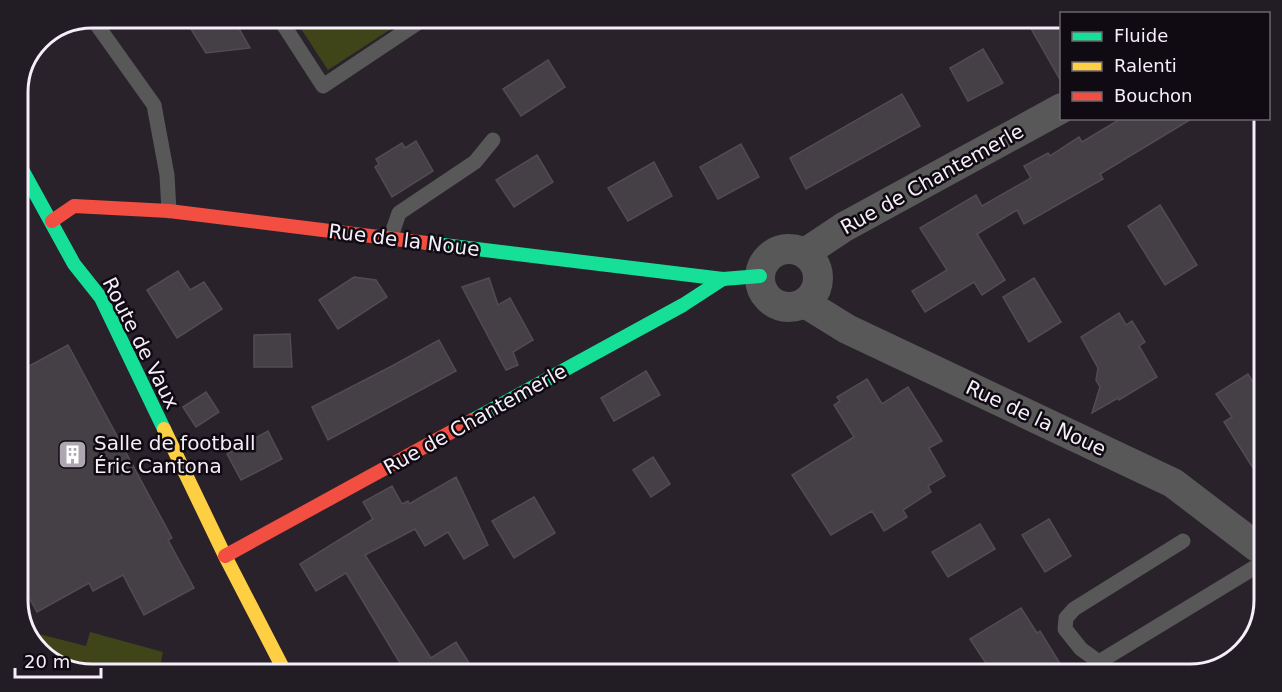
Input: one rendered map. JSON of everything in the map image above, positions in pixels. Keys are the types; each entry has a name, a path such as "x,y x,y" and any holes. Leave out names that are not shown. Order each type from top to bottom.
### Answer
{"street":[{"name":"Rue de Chantemerle","path":"806,253 844,227 1060,109"},
{"name":"Route de Vaux","path":"29,181 74,264 100,298 225,556 281,664"},
{"name":"Rue de la Noue","path":"52,221 74,206 169,212 723,279 760,276"},
{"path":"796,249 806,253 819,273 817,288 813,296 805,303 795,306 785,307 777,304 769,298 762,287 760,276 762,267 768,258 778,251 796,249"},
{"name":"Rue de Chantemerle","path":"225,556 662,316 723,279"},
{"name":"Rue de la Noue","path":"805,303 847,329 1173,483 1254,545"}],"lane":[{"path":"99,28 154,105 167,175 169,212"},
{"path":"285,28 323,86 410,28"},
{"path":"390,239 399,213 475,162 493,140"},
{"path":"1183,541 1074,609 1066,618 1065,629 1081,649 1100,662 1254,568"}],"green space":[{"path":"301,28 393,28 328,70"},
{"path":"90,632 163,652 160,664 84,663 57,653 38,634 86,646"}],"building":[{"path":"190,28 239,28 250,48 206,53"},
{"path":"1031,28 1060,28 1060,79"},
{"path":"983,49 1003,83 968,101 950,68"},
{"path":"548,60 565,87 521,116 503,89"},
{"path":"902,94 920,126 806,189 790,158"},
{"path":"1119,120 1190,120 1100,174 1103,179 1024,224 1017,210 977,234 1005,280 982,295 974,282 925,312 912,291 947,270 920,228 976,195 982,206 1031,178 1024,166 1048,153 1050,156 1079,137 1082,142"},
{"path":"416,141 433,171 392,197 375,167 379,164 376,159 402,143 405,148"},
{"path":"741,144 759,177 718,199 700,167"},
{"path":"537,155 553,182 514,207 496,180"},
{"path":"654,162 672,196 628,221 608,188"},
{"path":"1160,205 1197,265 1165,285 1128,226"},
{"path":"178,271 190,290 204,282 222,309 177,338 147,290"},
{"path":"354,277 376,280 387,297 338,329 319,300"},
{"path":"489,278 498,305 510,298 533,340 513,352 518,365 506,370 462,287"},
{"path":"1034,278 1061,322 1029,342 1003,297"},
{"path":"1119,313 1126,325 1132,321 1145,342 1139,346 1157,377 1092,413 1100,387 1096,380 1098,368 1081,337"},
{"path":"290,334 292,367 254,367 254,335"},
{"path":"439,340 456,371 328,440 312,407"},
{"name":"Salle de football Éric Cantona","path":"68,345 172,538 168,540 194,588 144,615 123,575 93,591 89,583 37,612 29,597 29,366"},
{"path":"646,371 660,395 614,421 601,398"},
{"path":"1248,374 1254,383 1254,469 1224,422 1232,417 1216,394"},
{"path":"867,379 882,404 908,387 942,441 929,448 945,476 928,486 931,492 903,510 907,517 884,531 872,511 831,535 792,475 854,437 834,405 840,401 837,397"},
{"path":"206,392 219,412 196,427 183,407"},
{"path":"268,431 282,459 241,480 227,454"},
{"path":"653,457 670,484 651,497 633,470"},
{"path":"456,477 488,545 464,559 448,532 425,546 415,529 365,555 431,658 456,642 470,664 401,664 346,573 316,591 300,564 373,519 363,502 392,486 402,504 408,501 409,504"},
{"path":"534,497 555,533 514,558 492,521"},
{"path":"1049,519 1071,556 1045,572 1022,535"},
{"path":"980,524 995,549 948,577 932,552"},
{"path":"1021,608 1037,633 1040,631 1060,664 986,664 970,639"}],"traffic: fast":[{"path":"29,182 74,264 101,298 164,429"},
{"path":"427,243 723,279 760,276"},
{"path":"473,420 683,305 723,279"}],"traffic: slow":[{"path":"164,429 225,556 281,664"}],"traffic: jam":[{"path":"52,221 74,206 169,211 427,243"},
{"path":"225,556 473,420"}],"place":[{"name":"Salle de football Éric Cantona","path":"73,455"}]}
